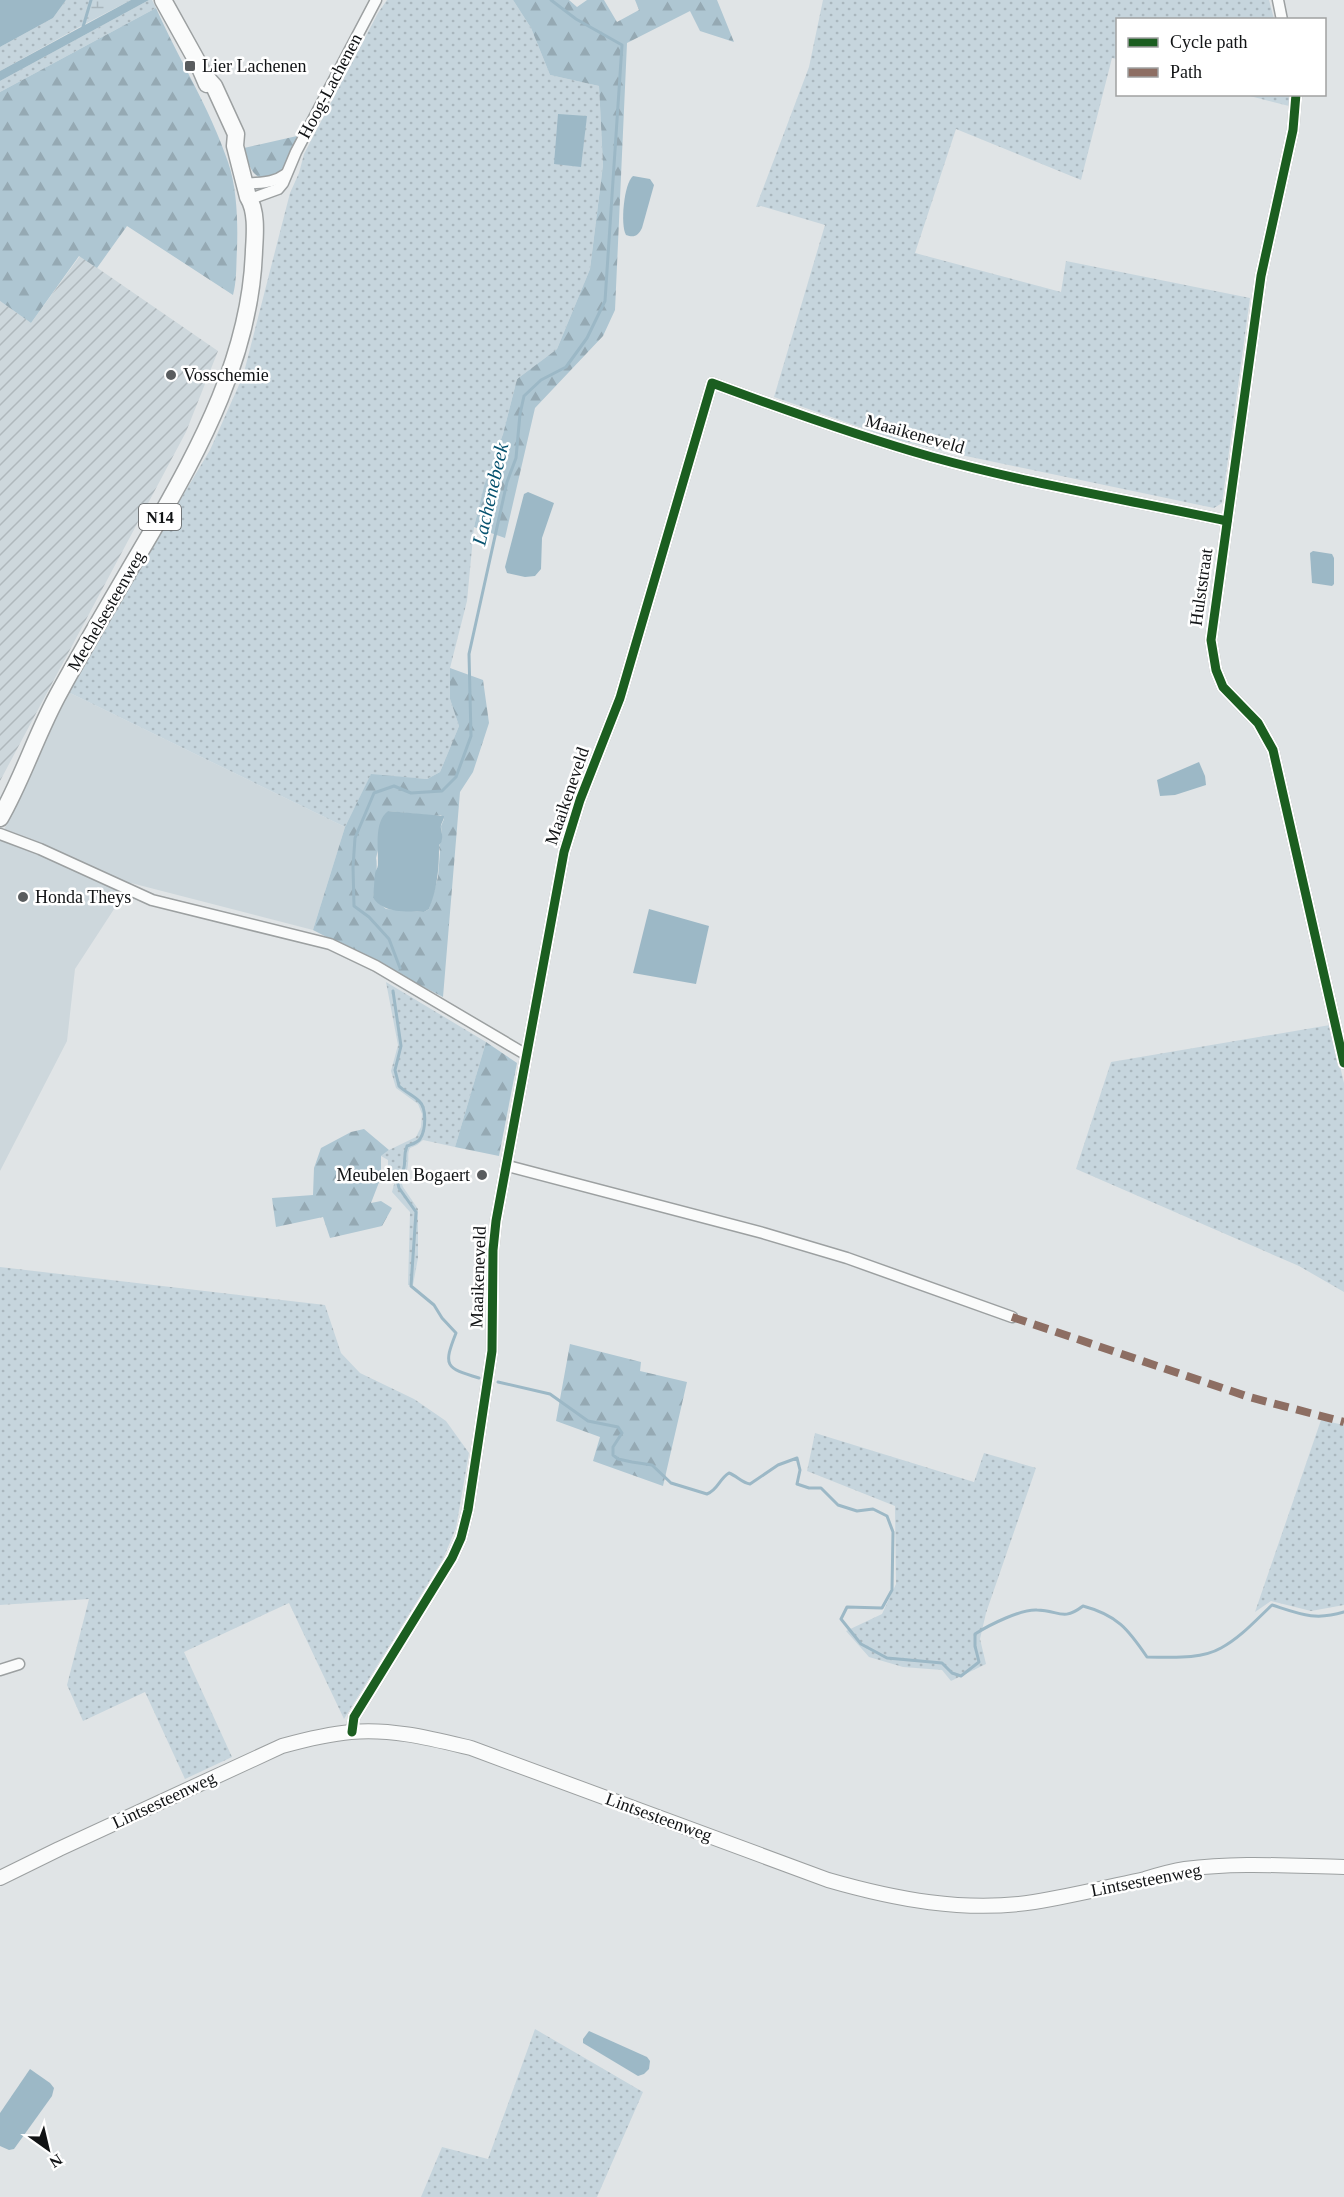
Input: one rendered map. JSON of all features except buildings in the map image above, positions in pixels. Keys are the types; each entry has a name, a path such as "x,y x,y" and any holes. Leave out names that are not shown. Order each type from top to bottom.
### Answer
{"main road":[{"name":"Mechelsesteenweg","path":"0,818 59,692 188,469 219,405 239,344 251,288 255,234 252,204 246,190 235,146 228,138 207,88 205,76 164,0"},
{"name":"Mechelsesteenweg","path":"0,806 46,696 190,444 204,413 232,332 240,292 244,248 242,205 246,190"}],"street":[{"name":"Hoog-Lachenen","path":"246,190 256,197 278,189 376,0"},
{"path":"1278,0 1282,18"},
{"name":"Hulststraat","path":"1296,96 1293,130 1261,276 1211,640 1216,670 1224,687 1258,723 1273,750 1344,1063"},
{"name":"Maaikeneveld","path":"352,1732 354,1717 452,1558 461,1538 468,1510 492,1351 493,1250 498,1212 508,1166 525,1054 564,852 580,800 620,698 712,383 857,435 934,458 1227,521"},
{"path":"0,834 40,849 152,900 330,944 345,950 525,1054"},
{"path":"508,1166 763,1233 847,1258 1012,1317"},
{"path":"0,1670 19,1664"},
{"name":"Lintsesteenweg","path":"0,1878 282,1746 309,1738 352,1732 398,1734 471,1748 828,1880 868,1892 951,1905 987,1906 1032,1902 1183,1869 1222,1865 1344,1867"}],"shaded area":[{"path":"0,0 66,0 53,18 0,47"},
{"path":"131,0 149,0 0,81 0,71"},
{"path":"558,114 587,116 581,167 554,164"},
{"path":"633,176 650,179 654,185 642,228 637,235 631,236 626,235 624,230 623,214 627,187"},
{"path":"80,256 218,351 186,432 0,781 0,301 31,323"},
{"path":"528,492 554,503 542,538 541,569 535,576 525,577 507,573 505,567 524,494"},
{"path":"1313,551 1332,554 1334,584 1332,586 1312,583 1310,553"},
{"path":"66,691 345,827 313,930 131,883 75,969 67,1041 0,1171 0,839"},
{"path":"1199,762 1206,785 1175,795 1160,796 1157,780"},
{"path":"388,811 444,816 436,887 429,909 424,912 390,909 373,898 378,865 380,822"},
{"path":"649,909 709,926 696,984 633,973"},
{"path":"589,2031 647,2057 650,2061 649,2069 638,2076 583,2043"},
{"path":"30,2069 50,2083 54,2088 52,2096 14,2149 9,2150 0,2146 0,2113"}],"green space":[{"path":"66,0 91,0 83,25 0,71 0,47 53,18"},
{"path":"91,0 131,0 83,25"},
{"path":"152,0 156,8 0,92 0,81"},
{"path":"387,0 513,0 531,28 550,75 599,86 603,165 590,269 557,349 517,379 503,434 484,487 474,527 467,601 450,668 450,699 459,726 440,772 427,779 371,775 345,827 66,691 210,450 243,376 290,193 304,154"},
{"path":"513,0 569,0 577,7 587,0 604,0 617,22 639,10 635,0 717,0 734,42 700,31 690,11 627,43 615,310 603,336 535,408 505,538 474,527 484,486 503,434 517,379 557,349 590,269 603,165 599,86 550,75 531,28"},
{"path":"823,0 1269,0 1274,18 1116,18 1116,59 1112,58 1081,180 956,129 915,253 1061,292 1066,261 1250,298 1222,503 1214,508 961,455 894,439 774,397 825,225 761,206 756,207 809,67"},
{"path":"156,8 212,122 231,172 237,228 233,295 127,226 97,268 79,256 31,323 0,301 0,92"},
{"path":"1250,96 1289,96 1289,106"},
{"path":"297,136 291,157 284,168 266,180 253,172 244,148"},
{"path":"450,668 483,680 489,723 473,772 460,792 443,997 313,930 345,827 371,774 427,779 440,772 459,726 450,699","holes":["388,811 441,815 444,819 441,826 438,877 429,909 424,912 386,909 373,898 376,858"]},
{"path":"386,982 486,1042 455,1147 423,1140 409,1150 407,1168 401,1181 418,1209 418,1258 413,1285 408,1285 410,1212 392,1192 396,1177 388,1171 388,1160 381,1156 416,1137 421,1127 422,1114 418,1104 396,1088 391,1071 398,1045"},
{"path":"1330,1025 1344,1083 1344,1292 1299,1266 1076,1169 1111,1062"},
{"path":"486,1042 517,1063 499,1156 455,1147"},
{"path":"364,1129 389,1150 381,1156 381,1177 371,1203 381,1201 392,1208 382,1226 330,1238 323,1217 276,1227 272,1198 313,1195 314,1168 321,1148 351,1132"},
{"path":"0,1267 325,1305 341,1353 360,1373 414,1399 446,1421 469,1453 456,1528 443,1559 344,1719 289,1603 184,1652 232,1757 185,1779 145,1692 83,1721 67,1685 89,1599 0,1605"},
{"path":"570,1344 641,1362 640,1371 687,1382 663,1486 593,1461 600,1437 556,1421"},
{"path":"1321,1420 1344,1425 1344,1605 1311,1611 1271,1601 1255,1612"},
{"path":"815,1433 974,1482 984,1453 1036,1468 986,1613 980,1639 986,1664 951,1681 942,1670 903,1667 869,1657 846,1631 882,1614 896,1584 895,1506 807,1471"},
{"path":"535,2029 643,2092 597,2197 421,2197 442,2147 488,2159"}],"waterway":[{"path":"83,27 91,0"},
{"name":"Lachenebeek","path":"400,968 389,939 369,917 354,906 355,838 374,793 394,786 411,793 442,791 456,777 471,736 469,654 507,482 516,458 524,396 541,380 566,367 587,338 605,301 622,45 576,19 551,0"},
{"name":"Lachenebeek","path":"393,991 401,1046 395,1070 399,1086 422,1104 424,1114 422,1135 417,1142 407,1146 403,1170 397,1180 399,1188 416,1212 411,1286 434,1305 456,1333 449,1353 450,1364 459,1371 479,1378"},
{"name":"Lachenebeek","path":"498,1382 550,1394 588,1421 618,1427 622,1433 613,1447 613,1455 618,1459 652,1465 671,1483 707,1494 714,1490 729,1473 750,1484 778,1465 797,1458 800,1470 797,1484 809,1488 821,1488 838,1505 857,1511 873,1509 887,1516 893,1532 892,1590 882,1608 847,1607 841,1619 861,1644 887,1658 942,1663 952,1673 961,1676 979,1662 975,1634 1005,1618 1030,1610 1065,1614 1083,1606 1105,1614 1121,1624 1147,1657 1185,1657 1213,1652 1241,1634 1272,1605 1299,1614 1316,1616 1344,1612"}],"marked path":[{"path":"1012,1317 1249,1397 1344,1422"}],"cycle path":[{"path":"1296,96 1293,130 1261,276 1211,640 1216,670 1223,687 1258,723 1273,750 1344,1063"},
{"path":"352,1732 354,1717 452,1558 461,1538 468,1510 492,1351 493,1250 496,1221 564,852 580,800 620,698 712,383 877,440 969,467 1227,521"}],"place":[{"name":"Lier Lachenen","path":"190,66"},
{"name":"Vosschemie","path":"171,375"},
{"name":"Honda Theys","path":"23,897"},
{"name":"Meubelen Bogaert","path":"482,1175"}]}
